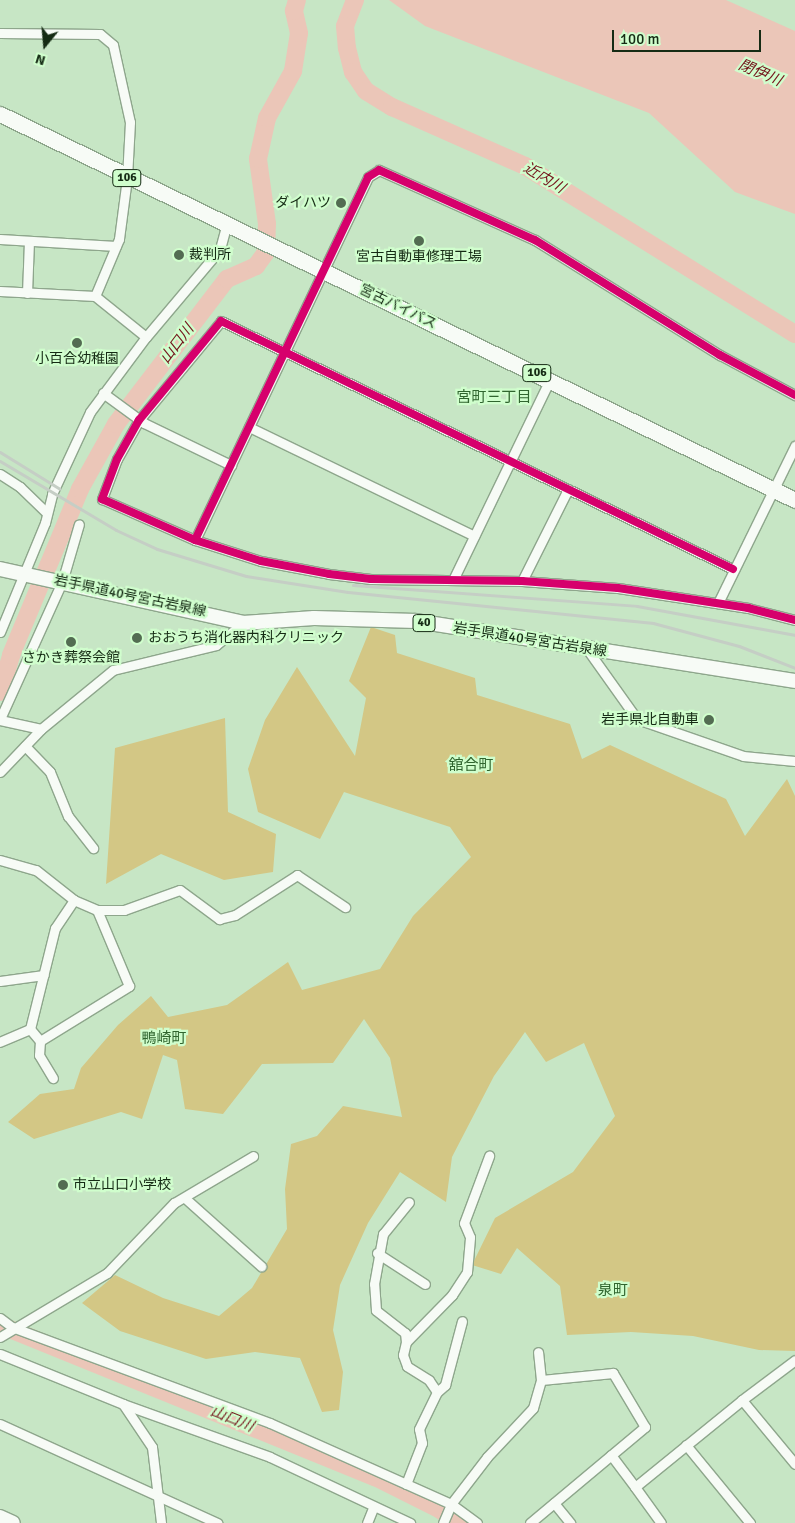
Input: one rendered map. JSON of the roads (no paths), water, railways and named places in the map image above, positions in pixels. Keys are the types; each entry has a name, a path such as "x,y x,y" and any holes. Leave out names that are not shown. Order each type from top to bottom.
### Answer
{"highway":[{"name":"宮古バイパス","path":"0,114 127,178 227,223 795,500"}],"main road":[{"name":"岩手県道40号宮古岩泉線","path":"0,569 243,623 314,618 416,621 587,650 795,681"},
{"path":"0,1517 13,1523"}],"street":[{"path":"0,33 100,34 106,37 112,45 130,122 127,178 116,246 96,296"},
{"path":"195,540 325,272 368,177 379,170 535,240 720,355 795,395"},
{"path":"0,632 28,574 52,494 82,428 103,393 146,337 220,249 227,223"},
{"path":"0,239 116,246"},
{"path":"27,293 29,241"},
{"path":"0,291 96,296 146,337"},
{"path":"733,569 221,321 139,420 117,459 102,499 195,540 261,561 328,574 371,579 522,581 618,588 718,603 795,620"},
{"path":"453,580 550,379"},
{"path":"103,393 139,420 231,465"},
{"path":"249,427 474,536"},
{"path":"718,603 733,569 795,446"},
{"path":"0,474 20,487 47,513"},
{"path":"522,581 568,489"},
{"path":"41,729 0,720 58,581 79,524"},
{"path":"0,772 41,729 113,670 216,645 243,623"},
{"path":"587,650 637,719 743,756 795,761"},
{"path":"24,746 50,772 68,816 93,848"},
{"path":"0,860 36,870 74,900 97,910 124,910 180,890 219,920 235,915 297,875 345,907"},
{"path":"30,1029 56,928 74,900"},
{"path":"40,1041 129,986 97,910"},
{"path":"0,981 44,975"},
{"path":"30,1029 40,1041 39,1055 53,1078"},
{"path":"0,1042 30,1029"},
{"path":"0,1337 12,1327 107,1273 174,1203 186,1199 253,1156"},
{"path":"406,1342 452,1295 467,1272 470,1237 464,1223 489,1156"},
{"path":"186,1199 261,1266"},
{"path":"409,1202 383,1234 378,1253 374,1284 376,1310 404,1332 406,1342 403,1355 407,1366 429,1380 437,1392"},
{"path":"378,1253 425,1284"},
{"path":"0,1318 12,1327 270,1423 406,1484 450,1506 477,1523"},
{"path":"406,1484 422,1443 419,1429 437,1392 445,1385 462,1321"},
{"path":"442,1523 450,1506 487,1457 533,1408 541,1380 538,1352"},
{"path":"0,1354 123,1404 270,1457 410,1523"},
{"path":"635,1487 742,1400 795,1360"},
{"path":"530,1523 645,1426 614,1373 541,1380"},
{"path":"742,1400 795,1464"},
{"path":"123,1404 152,1447 160,1497 160,1523"},
{"path":"0,1424 217,1523"},
{"path":"686,1445 750,1523"},
{"path":"611,1455 661,1523"},
{"path":"554,1503 570,1523"},
{"path":"367,1523 374,1506"}],"water":[{"name":"閉伊川","path":"389,0 726,0 795,31 795,214 735,192 649,113 425,26"}],"waterway":[{"name":"山口川","path":"0,692 11,655 80,489 116,424 227,279 256,266 266,252 267,224 258,159 267,118 293,71 299,33 294,11 297,0"},
{"name":"近内川","path":"355,0 345,26 347,48 353,72 366,91 392,107 525,166 795,334"},
{"name":"山口川","path":"0,1325 375,1477 439,1509 459,1523"}],"railway":[{"path":"0,452 60,489"},
{"path":"0,461 116,530 157,549 246,576 348,592 653,623 739,646 795,668"},
{"path":"353,585 637,606 795,635"}],"place":[{"name":"ダイハツ","path":"341,203"},
{"name":"宮古自動車修理工場","path":"419,241"},
{"name":"裁判所","path":"179,255"},
{"name":"小百合幼稚園","path":"77,343"},
{"name":"おおうち消化器内科クリニック","path":"137,638"},
{"name":"さかき葬祭会館","path":"71,642"},
{"name":"岩手県北自動車","path":"709,720"},
{"name":"市立山口小学校","path":"63,1185"}],"district":[{"name":"宮町三丁目","path":"494,398"},
{"name":"舘合町","path":"471,766"},
{"name":"鴨崎町","path":"164,1039"},
{"name":"泉町","path":"613,1291"}]}
